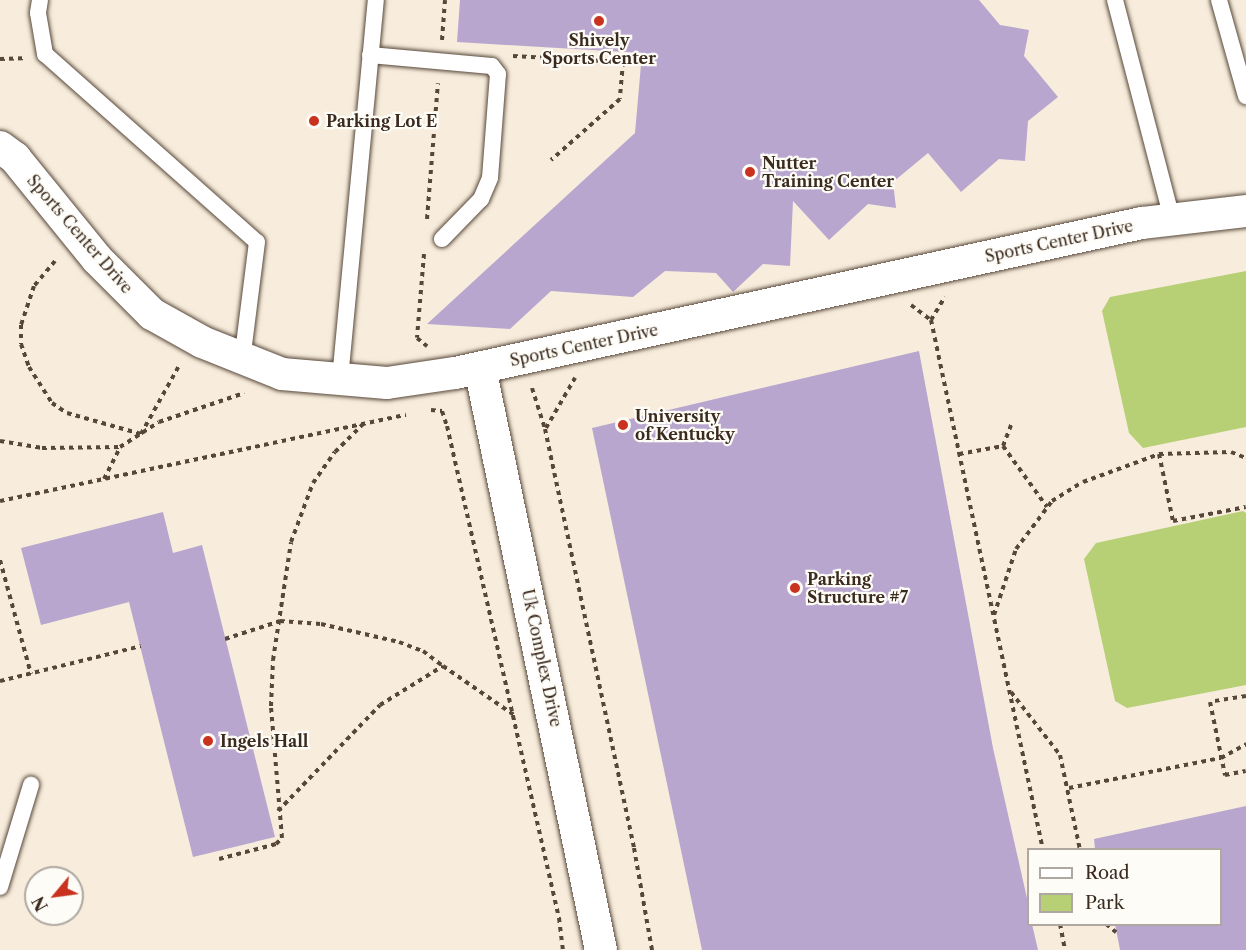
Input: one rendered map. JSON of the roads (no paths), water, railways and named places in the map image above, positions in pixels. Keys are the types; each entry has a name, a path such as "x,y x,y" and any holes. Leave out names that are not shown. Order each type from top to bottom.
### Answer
{"street":[{"name":"Sports Center Drive","path":"0,147 15,158 97,259 152,314 242,360 282,375 387,383 480,368 1172,219 1246,211"},
{"name":"Uk Complex Drive","path":"480,368 488,393 601,950"}],"lane":[{"path":"40,0 38,13 45,54 257,242 242,360"},
{"path":"340,379 376,0"},
{"path":"1115,0 1172,219"},
{"path":"1219,0 1246,96"},
{"path":"370,55 492,66 498,74 490,178 481,199 442,239"},
{"path":"0,887 32,785"}],"place":[{"name":"Shively Sports Center","path":"599,21"},
{"name":"Parking Lot E","path":"314,121"},
{"name":"Nutter Training Center","path":"750,172"},
{"name":"University of Kentucky","path":"623,425"},
{"name":"Parking Structure #7","path":"795,588"},
{"name":"Ingels Hall","path":"208,741"}]}
